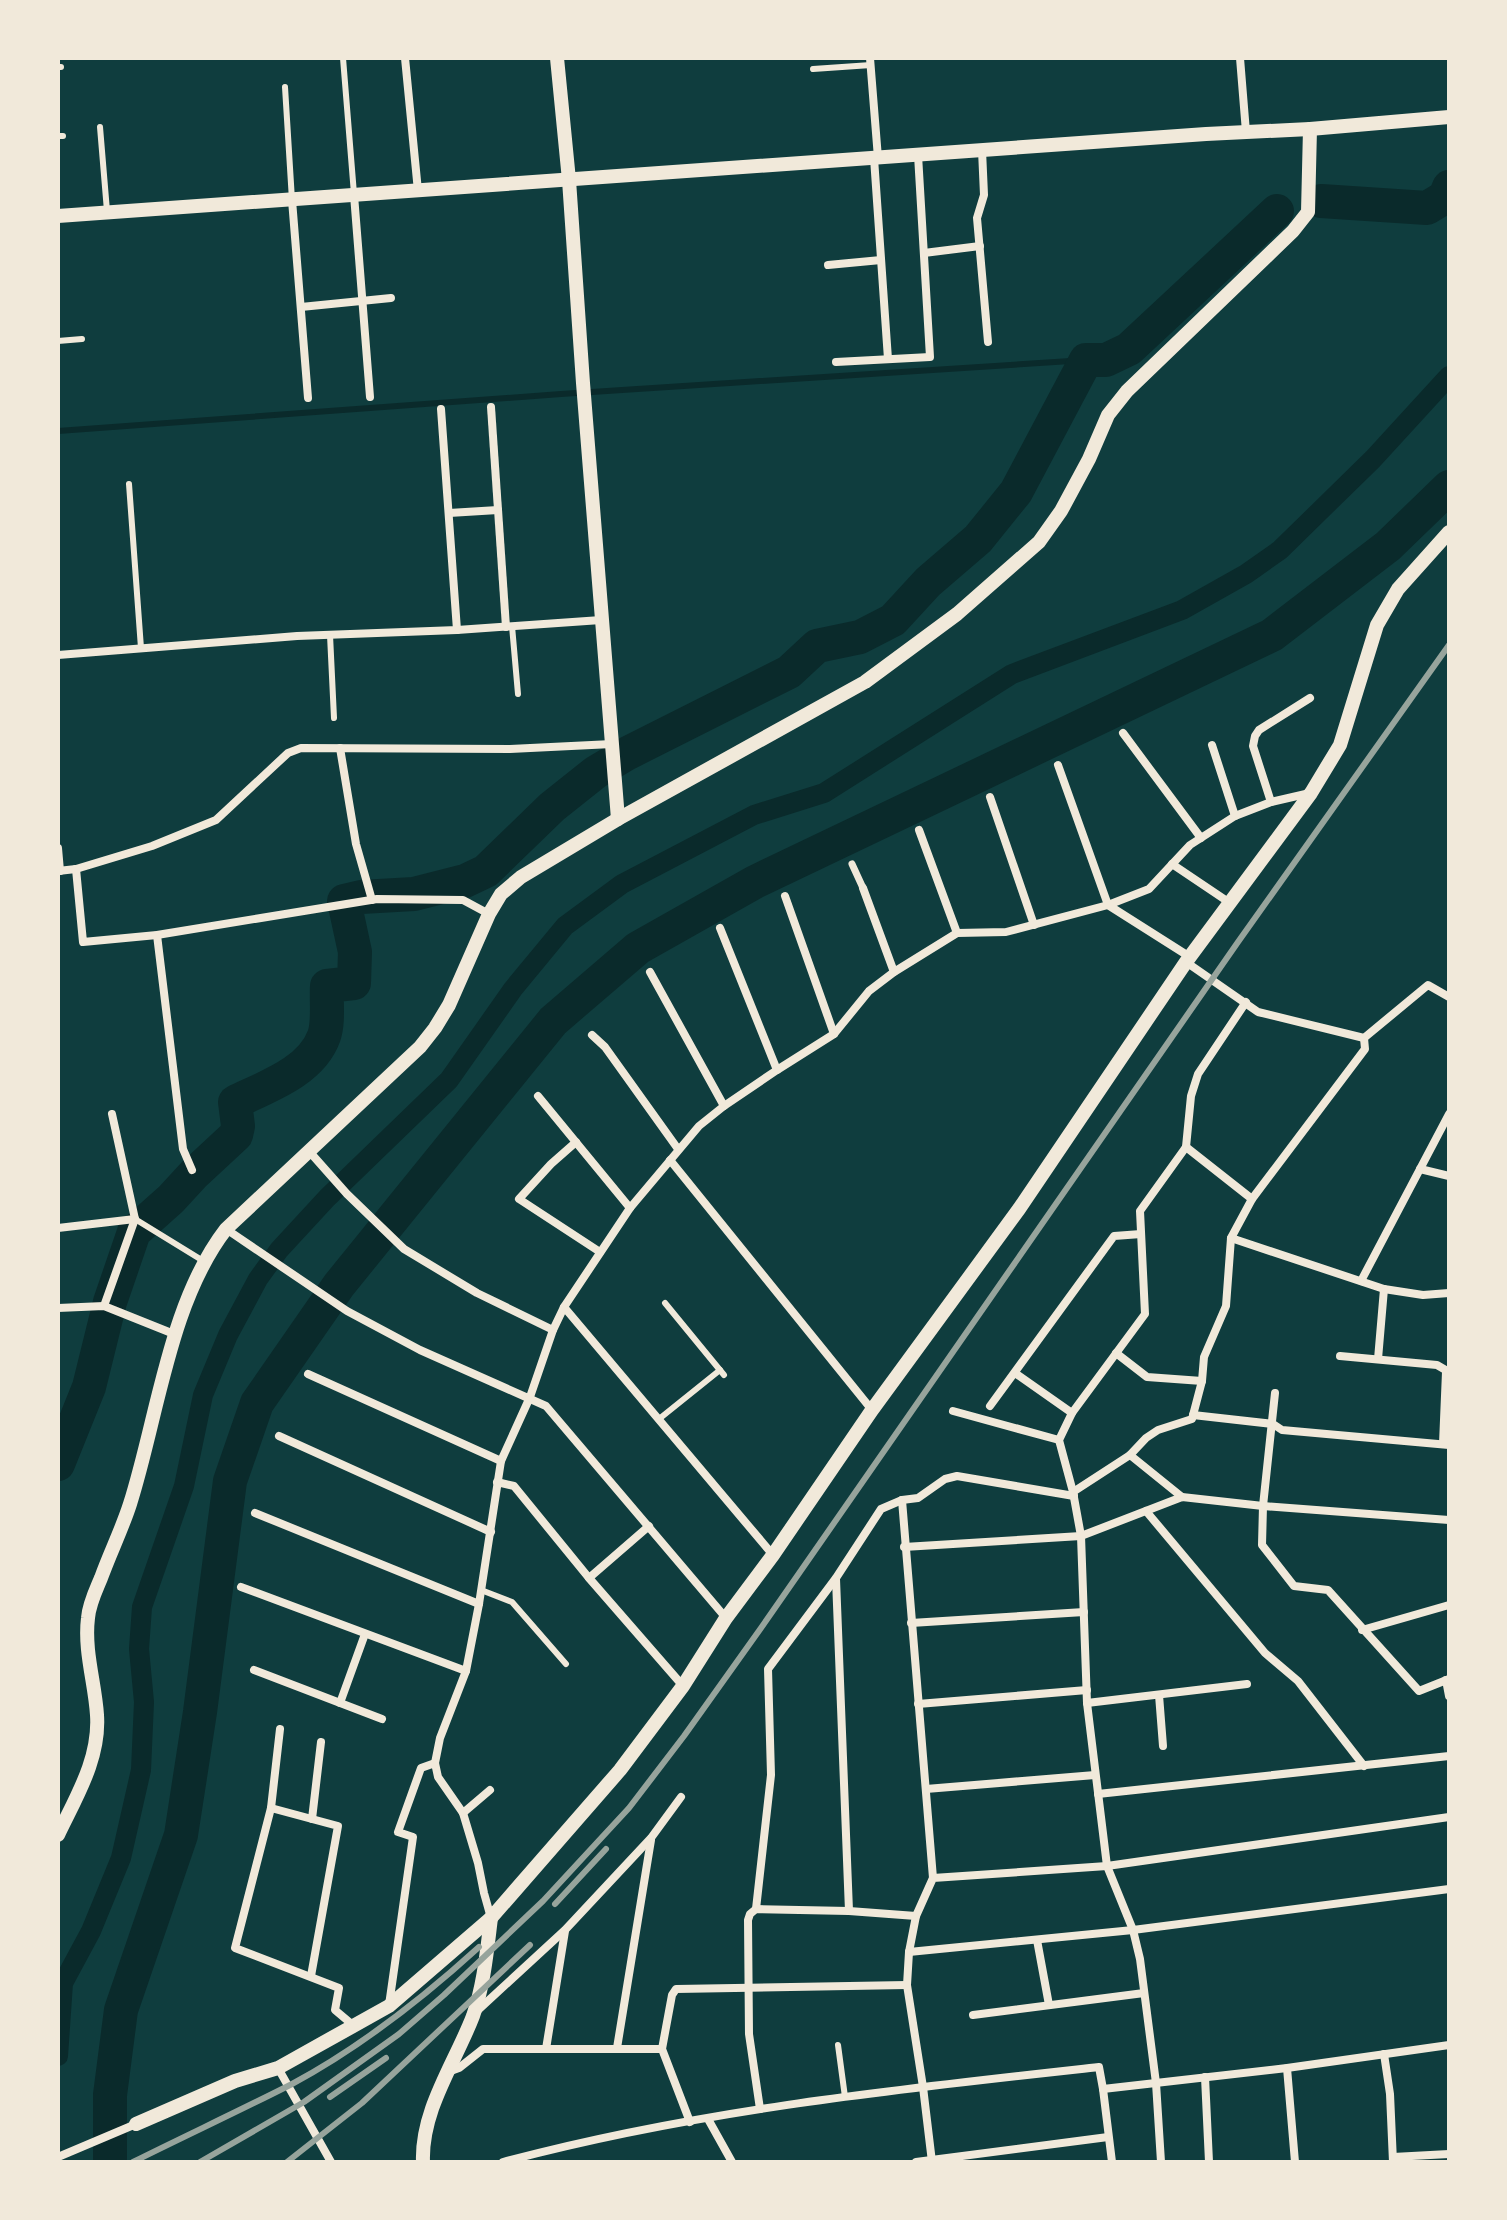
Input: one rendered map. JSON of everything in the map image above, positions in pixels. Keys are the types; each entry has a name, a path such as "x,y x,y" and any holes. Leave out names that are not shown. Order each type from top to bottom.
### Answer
{"street":[{"path":"405,58 418,191"},
{"path":"557,58 618,819"},
{"path":"1240,58 1246,132"},
{"path":"870,61 888,359"},
{"path":"58,216 1449,117"},
{"path":"58,1835 85,1779 95,1749 97,1717 88,1642 92,1598 129,1506 174,1334 205,1262 226,1229 313,1156 420,1047 449,1005 489,914 501,894 521,877 618,819 865,682 957,614 1039,542 1061,511 1108,415 1127,391 1293,231 1308,212 1310,129"},
{"path":"982,150 984,195 977,218 988,342"},
{"path":"836,362 930,357 918,155"},
{"path":"354,195 370,397"},
{"path":"292,200 308,398"},
{"path":"924,253 980,246"},
{"path":"828,265 881,260"},
{"path":"301,307 391,298"},
{"path":"491,407 509,626"},
{"path":"441,409 457,630"},
{"path":"449,513 498,510"},
{"path":"61,2156 235,2081 278,2068 389,2006 491,1918 620,1770 683,1686 726,1618 872,1410 1019,1209 1188,960 1311,793 1340,745 1377,625 1398,589 1449,532"},
{"path":"58,655 330,635 601,620"},
{"path":"1271,802 1253,746 1255,736 1259,730 1310,698"},
{"path":"1123,733 1201,838"},
{"path":"58,848 59,871 76,869 152,846 216,820 288,753 301,748 510,749 612,744"},
{"path":"1212,745 1235,816"},
{"path":"340,748 356,844 372,900"},
{"path":"1058,765 1108,905 1258,1012 1364,1038"},
{"path":"423,2162 428,2122 473,2015 484,1974 491,1918 463,1813 438,1777 435,1763 440,1738 466,1671 501,1461 530,1397 564,1307 630,1208 699,1126 724,1106 834,1034 869,991 894,972 957,933 1006,932 1108,905 1149,889 1190,845 1235,816 1271,802 1311,793"},
{"path":"990,797 1034,925"},
{"path":"919,830 957,933"},
{"path":"852,864 894,972"},
{"path":"1172,864 1230,903"},
{"path":"76,869 83,942 157,935 372,900 463,900 489,914"},
{"path":"785,896 834,1034"},
{"path":"720,928 777,1070"},
{"path":"157,935 183,1149 192,1170"},
{"path":"650,972 724,1106"},
{"path":"1364,1038 1428,985 1449,997"},
{"path":"1161,2162 1156,2083 1133,1930 1107,1866 1087,1703 1081,1536 1074,1494 1059,1440 1072,1413 1145,1314 1140,1211 1186,1147 1191,1096 1198,1074 1246,1002"},
{"path":"592,1035 605,1047 678,1149"},
{"path":"756,1909 771,1775 768,1669 836,1578 881,1509 902,1500 918,1498 945,1479 957,1476 1074,1494 1130,1455 1158,1430 1192,1419 1202,1381 1204,1357 1226,1306 1231,1238 1252,1199 1365,1049 1364,1038"},
{"path":"538,1096 630,1208"},
{"path":"107,1307 142,1222 112,1114"},
{"path":"1361,1281 1449,1114"},
{"path":"576,1142 519,1199 600,1252"},
{"path":"1186,1147 1252,1199"},
{"path":"313,1156 404,1249 477,1293 553,1330"},
{"path":"670,1160 872,1410"},
{"path":"1420,1169 1449,1176"},
{"path":"58,1228 142,1222"},
{"path":"226,1229 341,1307 420,1350 546,1406 726,1618"},
{"path":"990,1406 1114,1236 1141,1234"},
{"path":"1231,1238 1384,1289 1423,1295 1449,1293"},
{"path":"1378,1359 1384,1289"},
{"path":"58,1308 107,1307 174,1334"},
{"path":"564,1307 773,1555"},
{"path":"1116,1353 1147,1377 1202,1381"},
{"path":"1193,1415 1273,1424 1282,1430 1446,1444 1448,1372 1437,1365 1340,1356"},
{"path":"1015,1373 1072,1413"},
{"path":"308,1374 501,1461"},
{"path":"1275,1393 1262,1545 1294,1586 1328,1590 1419,1691 1447,1680 1449,1696"},
{"path":"953,1411 1059,1440"},
{"path":"279,1436 491,1532"},
{"path":"1130,1455 1182,1497"},
{"path":"497,1482 514,1486 683,1686"},
{"path":"904,1547 1081,1536 1182,1497 1449,1520"},
{"path":"902,1500 933,1878 916,1916 907,1985 932,2161"},
{"path":"1146,1511 1265,1653 1298,1681 1364,1766"},
{"path":"255,1513 479,1604"},
{"path":"589,1578 649,1526"},
{"path":"836,1578 849,1911"},
{"path":"241,1587 466,1671"},
{"path":"1362,1630 1449,1605"},
{"path":"911,1623 1084,1612"},
{"path":"340,1703 365,1634"},
{"path":"254,1670 382,1719"},
{"path":"1087,1703 1247,1684"},
{"path":"918,1704 1087,1690"},
{"path":"1159,1695 1163,1746"},
{"path":"280,1729 271,1808 235,1948 339,1988 335,2010 354,2026"},
{"path":"312,1819 321,1742"},
{"path":"1098,1794 1449,1756"},
{"path":"389,2006 413,1837 398,1832 421,1768 435,1763"},
{"path":"926,1789 1095,1775"},
{"path":"463,1813 490,1790"},
{"path":"473,2015 565,1930 651,1838 681,1797"},
{"path":"271,1808 338,1826 311,1976"},
{"path":"933,1878 1107,1866 1449,1817"},
{"path":"617,2048 651,1838"},
{"path":"909,1952 1133,1930 1449,1889"},
{"path":"760,2109 749,2034 750,1914 756,1909 916,1916"},
{"path":"546,2049 565,1930"},
{"path":"1037,1940 1049,2005"},
{"path":"690,2122 662,2049 672,1995 676,1989 907,1985"},
{"path":"973,2015 1144,1993"},
{"path":"464,2035 483,2049 662,2049"},
{"path":"1103,2089 1449,2045"},
{"path":"447,2072 459,2068 483,2049"},
{"path":"1384,2054 1390,2094 1393,2160 1449,2154"},
{"path":"503,2162 568,2145 760,2109 1099,2067 1112,2162"},
{"path":"278,2068 331,2162"},
{"path":"1287,2068 1295,2162"},
{"path":"1205,2077 1209,2162"},
{"path":"708,2119 732,2162"},
{"path":"916,2162 1108,2137"}],"lane":[{"path":"343,58 354,195"},
{"path":"813,69 870,61"},
{"path":"285,87 292,200"},
{"path":"100,127 107,213"},
{"path":"58,341 82,339"},
{"path":"129,484 141,648"},
{"path":"509,626 518,694"},
{"path":"330,635 334,718"},
{"path":"142,1222 205,1262"},
{"path":"659,1419 722,1373 665,1303"},
{"path":"481,1590 512,1602 566,1664"},
{"path":"838,2045 845,2097"}],"waterway":[{"path":"1321,201 1427,208 1445,197 1449,187"},
{"path":"58,1464 89,1387 110,1302 134,1232 236,1135 235,1102 286,1077 318,1049 326,1024 327,986 354,983 355,952 344,901 414,894 465,881 486,871 552,807 596,772 789,672 817,646 860,637 893,620 928,582 978,539 1016,492 1086,360 1106,360 1129,349 1277,211"},
{"path":"58,431 1086,360"},
{"path":"58,2056 63,1983 91,1931 121,1858 141,1770 144,1702 139,1649 142,1607 184,1486 203,1395 228,1335 258,1279 279,1250 327,1198 449,1080 513,989 565,926 622,884 754,815 824,793 1012,674 1182,610 1246,574 1280,550 1373,459 1449,376"},
{"path":"110,2162 110,2095 121,2010 181,1835 230,1481 257,1403 339,1285 553,1021 638,948 755,882 1272,635 1388,546 1449,487"}],"railway":[{"path":"200,2162 304,2102 399,2034 543,1901 629,1808 761,1628 1238,942 1449,645"},
{"path":"555,1904 606,1849"},
{"path":"287,2162 362,2103 530,1945"},
{"path":"133,2162 292,2084 342,2055 436,1985 479,1947"},
{"path":"330,2097 386,2058"}]}
